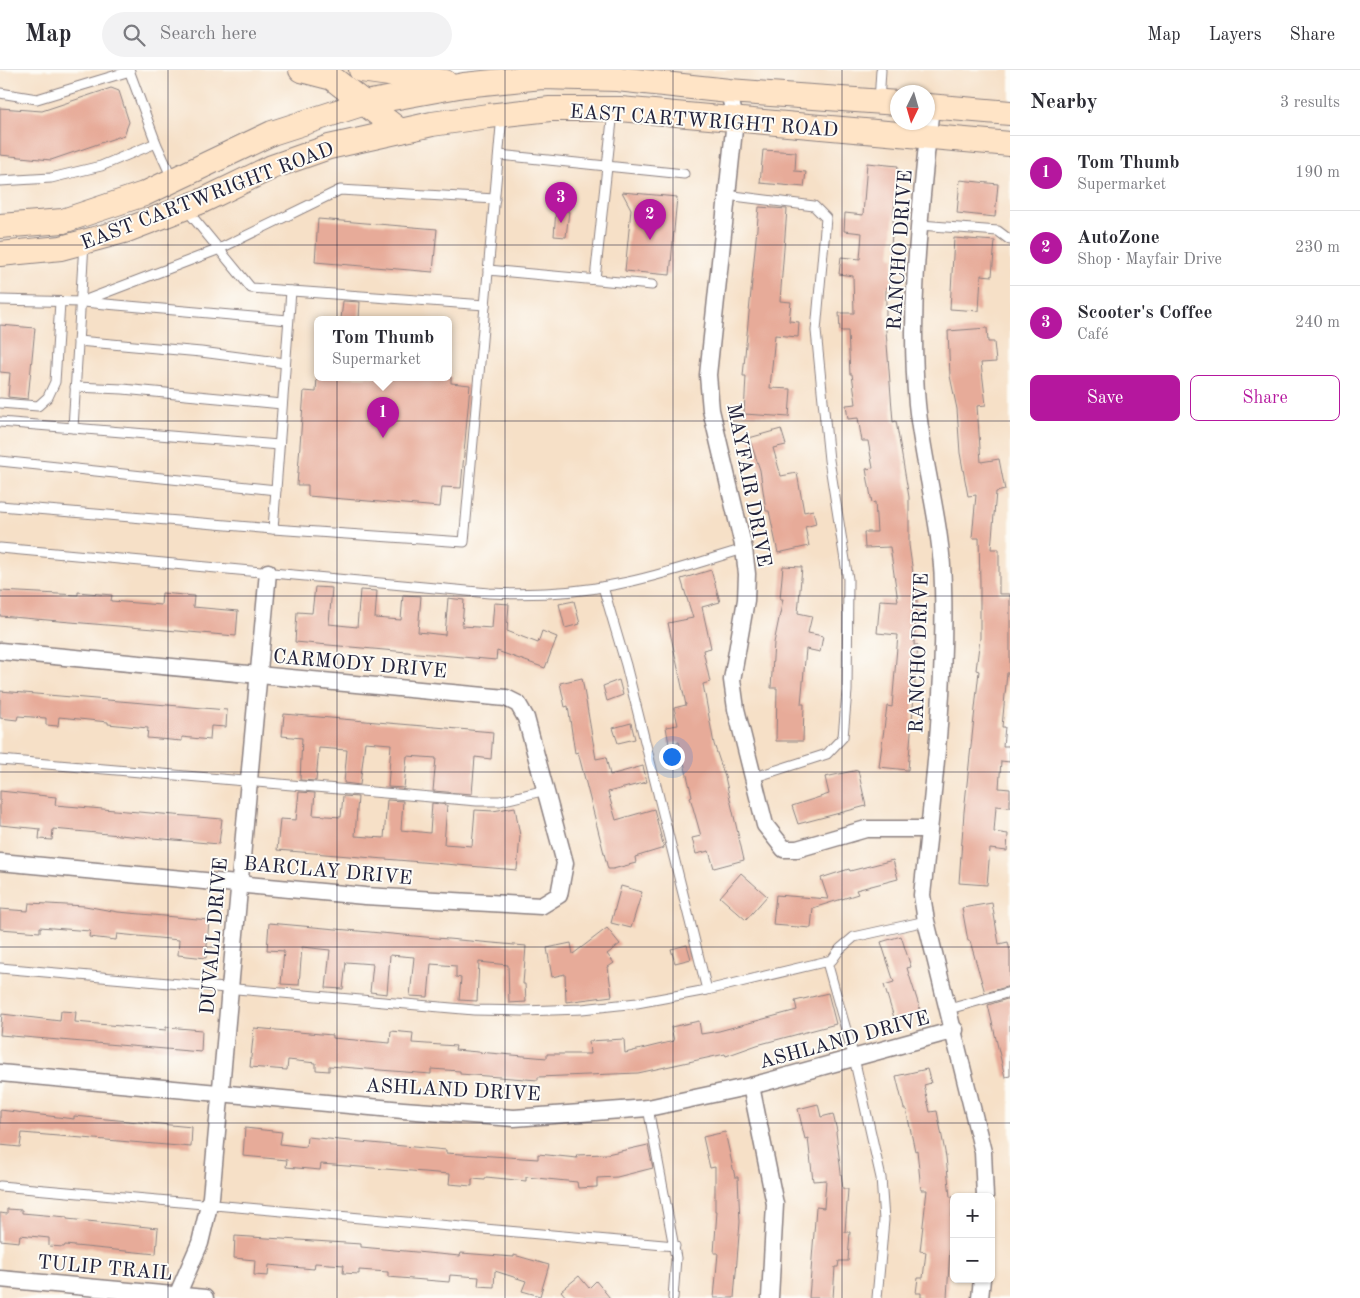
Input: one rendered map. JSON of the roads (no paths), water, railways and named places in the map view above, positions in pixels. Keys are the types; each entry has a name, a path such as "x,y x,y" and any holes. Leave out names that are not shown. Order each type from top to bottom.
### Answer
{"main road":[{"path":"300,70 332,78 400,131"},
{"path":"361,70 464,84"},
{"name":"EAST CARTWRIGHT ROAD","path":"0,226 63,221 144,194 272,133 365,103 464,84 542,77 617,80 888,103"},
{"path":"501,81 502,114"},
{"path":"935,107 1010,113"},
{"name":"EAST CARTWRIGHT ROAD","path":"0,254 34,252 84,242 124,230 185,207 272,167 329,147 400,131 502,114 550,109 613,109 1010,144"},
{"path":"173,181 185,207"}],"street":[{"name":"MAYFAIR DRIVE","path":"729,91 735,120 708,375 712,410 744,549 747,574 746,600 732,680 736,709 752,778 765,825 784,849 797,849 866,829 929,828"},
{"name":"RANCHO DRIVE","path":"928,130 916,272 914,338 918,405 943,585 943,660 922,896 926,921 983,1152 984,1193"},
{"name":"DUVALL DRIVE","path":"176,1297 200,1243 209,1204 268,572"},
{"name":"CARMODY DRIVE","path":"0,651 506,698 518,704 526,718 546,790 565,863 560,895"},
{"name":"BARCLAY DRIVE","path":"0,862 366,896 541,906 560,895"},
{"name":"ASHLAND DRIVE","path":"0,1073 514,1118 648,1108 752,1086 954,1030"},
{"path":"752,1086 774,1204 770,1298"},
{"name":"TULIP TRAIL","path":"0,1279 76,1292 205,1298"},
{"path":"980,1298 982,1283"}],"lane":[{"path":"881,70 888,103"},
{"path":"0,93 37,99 129,71 156,143 173,181"},
{"path":"595,280 613,109"},
{"path":"0,506 272,529 464,542 502,114"},
{"path":"0,181 51,178 101,166 156,143"},
{"path":"498,155 684,174"},
{"path":"81,302 217,250 340,190 494,199"},
{"path":"726,195 814,206 826,218 816,331 829,460 848,579 847,691 843,737 827,754 752,778"},
{"path":"185,207 217,250 251,288 485,305"},
{"path":"920,225 998,231 1010,240"},
{"path":"73,428 84,242"},
{"path":"488,270 652,285"},
{"path":"272,529 291,291"},
{"path":"0,300 81,302 288,320"},
{"path":"0,402 38,406 48,397 55,382 60,302"},
{"path":"78,341 201,352 285,363"},
{"path":"75,387 133,390 282,404"},
{"path":"0,422 279,444"},
{"path":"0,461 276,490"},
{"path":"0,548 489,593 526,594 603,587 744,549"},
{"path":"603,587 626,665 707,990"},
{"path":"0,760 477,801 500,801 546,790"},
{"path":"0,968 474,1010 523,1011 591,1008 636,1003 707,990 827,962 832,960 840,949 854,937 926,921"},
{"path":"827,962 854,1058 881,1178 884,1220 877,1298"},
{"path":"949,1009 1010,992"},
{"path":"648,1108 675,1246 673,1298"},
{"path":"0,1186 675,1246"}],"place":[{"name":"Scooter's Coffee","path":"561,223"},
{"name":"AutoZone","path":"650,240"},
{"name":"Tom Thumb","path":"383,438"}]}
